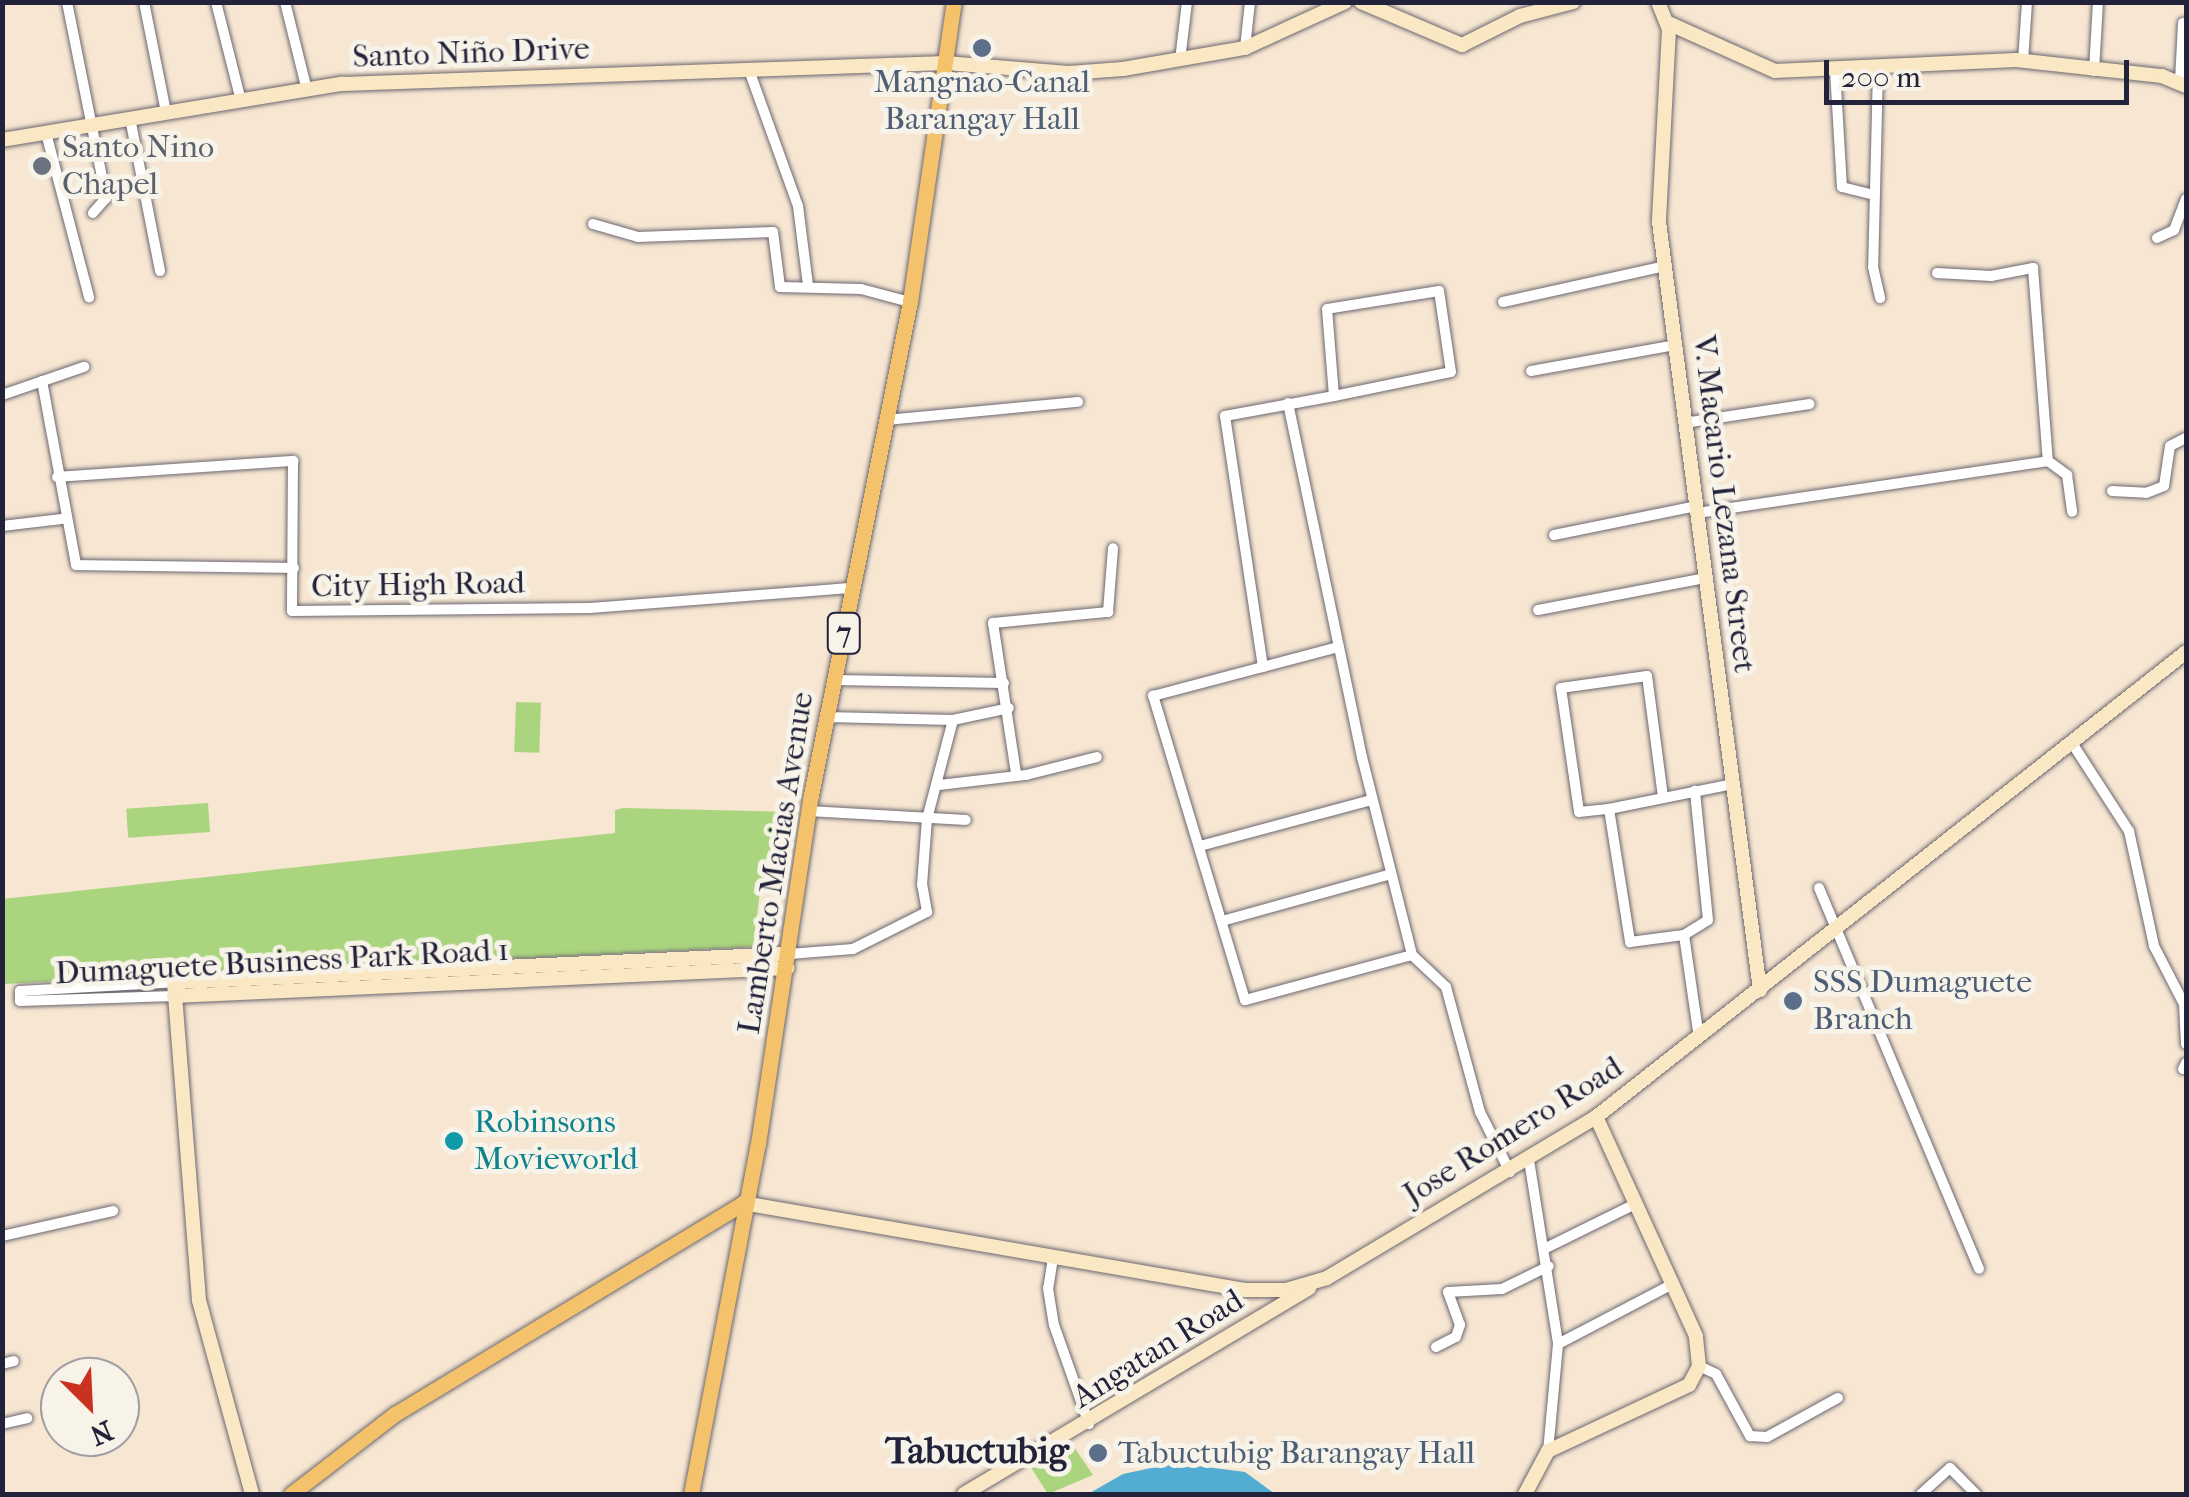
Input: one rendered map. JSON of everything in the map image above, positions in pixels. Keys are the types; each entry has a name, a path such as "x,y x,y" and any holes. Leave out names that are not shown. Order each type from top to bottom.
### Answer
{"main road":[{"name":"Lamberto Macias Avenue","path":"691,1494 788,961 808,811 910,302 954,2"},
{"path":"292,1494 394,1414 743,1203"}],"street":[{"path":"66,2 106,198 94,214"},
{"path":"144,2 166,112"},
{"path":"216,2 241,101"},
{"path":"286,2 307,90"},
{"path":"1180,60 1187,2"},
{"path":"1245,48 1250,2"},
{"name":"Santo Niño Drive","path":"2,140 307,90 946,63 1069,72 1180,60 1245,48 1346,2"},
{"path":"1360,2 1462,45 1520,16 1573,2"},
{"path":"1658,2 1668,24 1775,71 2024,61 2183,83 2183,24"},
{"path":"2024,61 2027,2"},
{"path":"2094,70 2098,2"},
{"name":"V. Macario Lezana Street","path":"1668,24 1659,222 1760,990"},
{"path":"1878,69 1873,266 1880,298"},
{"path":"748,70 798,206 808,285"},
{"path":"1835,70 1842,187 1874,195"},
{"path":"130,118 160,271"},
{"path":"46,133 89,297"},
{"path":"2157,238 2174,230 2186,198"},
{"path":"593,224 655,238 773,232 780,287 808,285 910,302"},
{"path":"1503,302 1666,266"},
{"path":"1936,273 1991,276 2033,268 2048,462"},
{"path":"1263,667 1225,416 1334,396 1451,372 1440,290 1327,309 1334,396"},
{"path":"1531,371 1676,345"},
{"path":"2,395 84,368"},
{"name":"City High Road","path":"42,381 71,561 82,567 294,568 292,611 590,608 852,588"},
{"path":"886,420 1078,402"},
{"path":"1288,403 1388,875 1412,955 1446,986 1480,1112 1510,1172"},
{"path":"1684,423 1810,404"},
{"path":"2112,491 2146,493 2164,486 2170,446 2186,438"},
{"path":"56,477 294,461 294,568"},
{"path":"1554,534 1697,510 2048,462 2067,475 2072,512"},
{"path":"2,526 62,519"},
{"path":"1016,773 993,622 1108,612 1114,548"},
{"path":"1538,610 1706,578"},
{"path":"1338,647 1152,696 1245,1000 1412,955"},
{"name":"Jose Romero Road","path":"743,1203 1245,1290 1286,1290 1327,1278 1510,1172 1596,1117 1699,1040 2186,652"},
{"path":"1664,797 1647,676 1561,688 1579,812 1609,810 1733,784"},
{"path":"834,680 1004,683"},
{"path":"826,717 953,720 1009,708"},
{"path":"788,961 853,949 927,912 922,885 927,819 940,785 953,720"},
{"path":"2072,743 2129,832 2154,946 2184,1004 2186,1044"},
{"path":"940,785 1097,756"},
{"path":"1609,810 1630,942 1684,935 1708,920 1695,791"},
{"path":"1200,846 1372,800"},
{"path":"808,811 966,820"},
{"path":"1222,922 1388,875"},
{"path":"1819,888 1833,934 1979,1270"},
{"path":"1684,935 1699,1040"},
{"name":"Dumaguete Business Park Road 1","path":"174,989 20,991 20,1001 174,989 788,961"},
{"path":"174,989 199,1300 252,1494"},
{"path":"1548,1451 1688,1386 1699,1366 1696,1336 1596,1117"},
{"path":"1525,1494 1548,1451 1558,1344 1548,1247 1529,1160"},
{"path":"1548,1247 1633,1205"},
{"path":"2,1236 113,1211"},
{"path":"1053,1258 1048,1288 1054,1325 1089,1424"},
{"path":"1436,1347 1456,1337 1460,1325 1448,1292 1502,1289 1550,1266"},
{"name":"Angatan Road","path":"964,1494 1089,1424 1327,1278"},
{"path":"1558,1344 1671,1285"},
{"path":"1699,1366 1716,1374 1750,1436 1767,1438 1838,1398"},
{"path":"2,1424 27,1418"},
{"path":"1922,1494 1950,1468 1976,1494"}],"green space":[{"path":"516,702 541,703 539,753 514,752"},
{"path":"208,803 210,832 128,838 126,809"},
{"path":"615,810 794,812 783,874 760,892 753,947 3,984 2,899 615,833"},
{"path":"1072,1444 1093,1475 1048,1494 1030,1466"}],"water":[{"path":"1175,1463 1245,1472 1275,1494 1088,1494 1123,1474"}],"place":[{"name":"Mangnao-Canal Barangay Hall","path":"982,48"},
{"name":"Santo Nino Chapel","path":"42,166"},
{"name":"SSS Dumaguete Branch","path":"1793,1001"},
{"name":"Robinsons Movieworld","path":"454,1141"},
{"name":"Tabuctubig Barangay Hall","path":"1098,1453"}],"district":[{"name":"Tabuctubig","path":"977,1451"}]}
